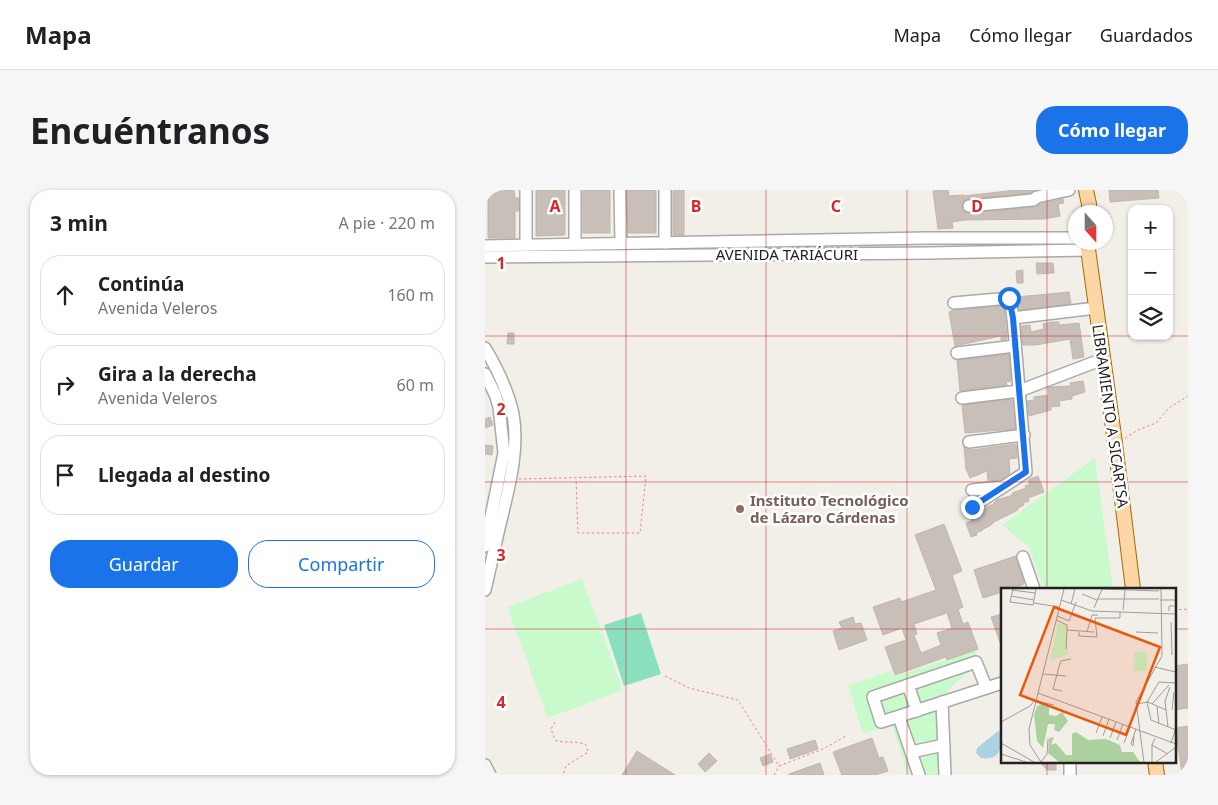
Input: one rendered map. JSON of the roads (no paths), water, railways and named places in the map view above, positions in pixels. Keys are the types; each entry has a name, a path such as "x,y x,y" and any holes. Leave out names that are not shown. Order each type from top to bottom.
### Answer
{"main road":[{"path":"1086,190 1088,205"},
{"name":"LIBRAMIENTO A SICARTSA","path":"1089,250 1133,588"},
{"path":"1155,762 1157,775"}],"street":[{"path":"526,190 526,245"},
{"path":"575,190 575,243"},
{"path":"620,190 621,243"},
{"path":"665,190 665,243"},
{"path":"969,206 1033,200 1037,197 1069,190"},
{"path":"1090,205 1093,190"},
{"path":"927,238 928,253"},
{"name":"AVENIDA TARIÁCURI","path":"485,246 927,238 1068,238"},
{"name":"AVENIDA TARIÁCURI","path":"485,257 928,253 1068,247"},
{"path":"954,303 1009,298 1013,318 1026,472 972,507"},
{"path":"1013,318 1096,308"},
{"path":"957,353 1015,346"},
{"path":"485,348 497,368 513,415 515,442 511,478 485,590"},
{"path":"962,398 1019,390 1103,359"},
{"path":"485,374 490,397 501,416 504,454 485,546"},
{"path":"501,416 513,415"},
{"path":"969,442 1023,435"},
{"path":"972,490 1004,487"},
{"path":"1023,557 1034,588"},
{"path":"986,687 976,662 873,697 881,722 1001,683"},
{"path":"907,685 917,710"},
{"path":"942,702 945,775"},
{"path":"899,716 919,775"},
{"path":"911,752 944,745"},
{"path":"1070,762 1070,775"},
{"path":"485,765 490,775"}],"water":[{"path":"998,731 1001,732 1001,744 996,755 981,758 976,753 977,748"}],"place":[{"name":"Instituto Tecnológico de Lázaro Cárdenas","path":"740,509"}]}
